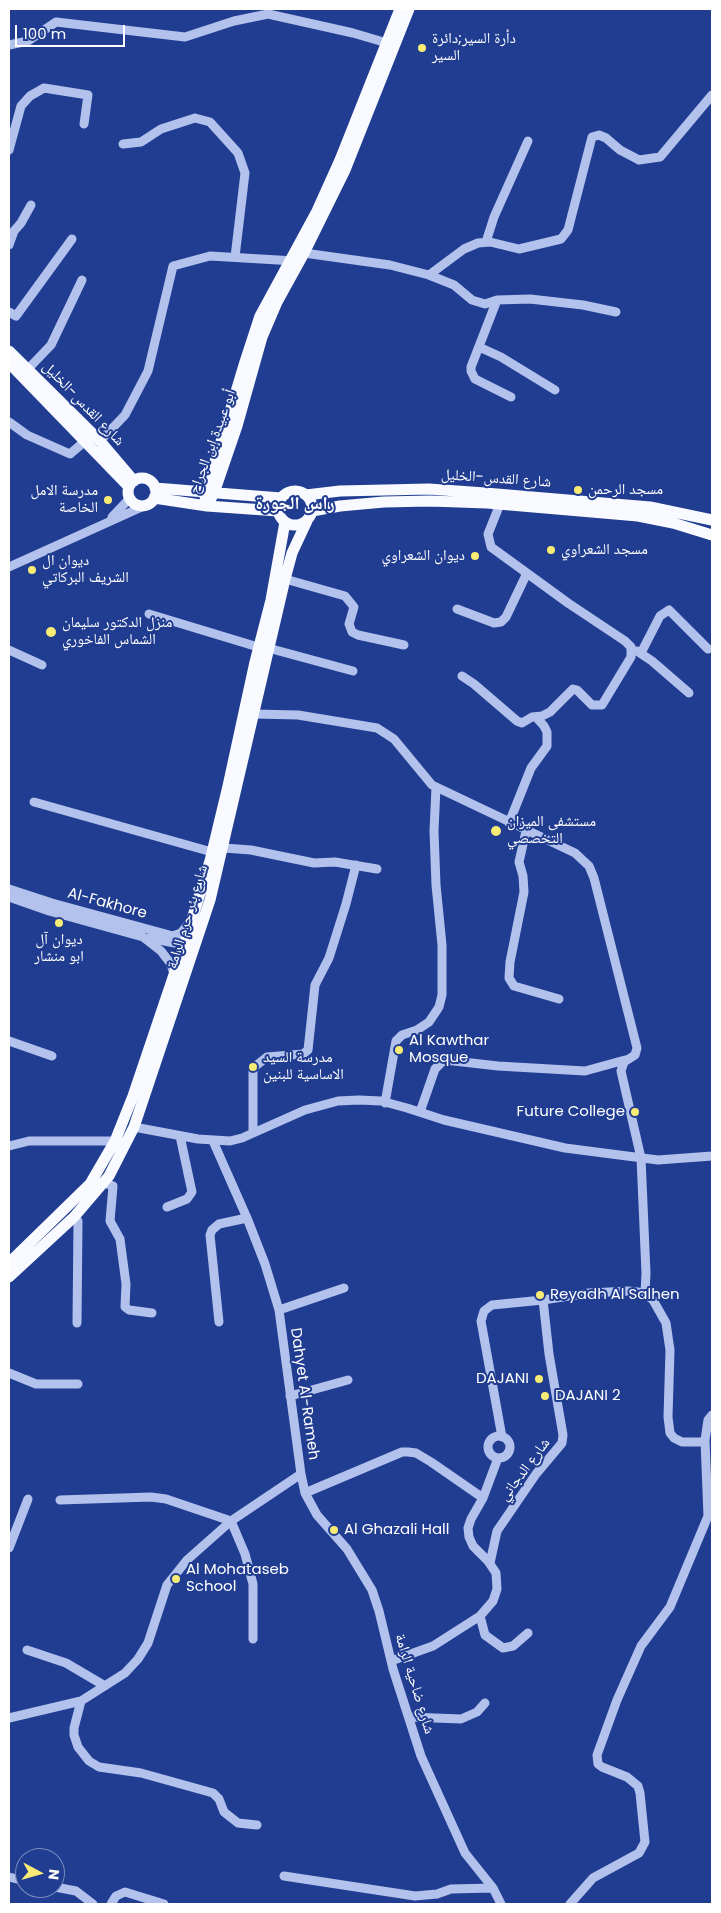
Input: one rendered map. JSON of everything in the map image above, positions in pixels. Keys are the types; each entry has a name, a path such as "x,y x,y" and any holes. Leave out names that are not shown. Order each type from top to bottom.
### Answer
{"main road":[{"name":"أبو عبيدة إبن الجراح","path":"298,258 340,160 400,9"},
{"name":"أبو عبيدة إبن الجراح","path":"207,506 209,492 237,426 262,337 298,258 345,170 408,9"},
{"name":"شارع القدس-الخليل","path":"9,351 100,441 131,484"},
{"name":"شارع القدس-الخليل","path":"9,363 84,442 131,484"},
{"path":"142,478 153,484 155,493 152,502 144,506 135,505 129,499 131,484 142,478"},
{"name":"شارع القدس-الخليل","path":"306,495 340,491 386,490 467,492 650,507 711,519"},
{"path":"155,493 209,492 281,498 290,492 301,492 311,502 309,516 296,525 285,522 278,510 281,498"},
{"path":"155,493 207,506 278,510"},
{"name":"شارع القدس-الخليل","path":"309,516 340,506 384,502 430,501 500,504 638,516 674,523 712,535"},
{"name":"شارع بئر حرم الرامة","path":"9,1277 74,1217 109,1176 134,1127 212,852 263,648 286,578 292,553 309,516"},
{"name":"شارع بئر حرم الرامة","path":"9,1263 90,1184 115,1141 133,1096 185,943 210,900 224,848 254,714 263,648 285,522"}],"street":[{"path":"9,45 28,41 56,22 185,36 234,20 268,14 353,33 387,43"},
{"path":"9,150 21,106 30,96 44,88 88,95 84,124"},
{"path":"429,275 467,247 486,242 519,249 561,239 568,230 592,137 599,135 606,138 620,150 639,160 660,157 712,95"},
{"path":"123,144 141,142 161,129 196,118 210,122 238,153 246,173 235,257"},
{"path":"486,242 494,217 528,141"},
{"path":"9,245 14,230 21,223 31,205"},
{"path":"9,312 16,316 72,239"},
{"path":"100,441 125,415 148,371 173,266 210,256 298,258 390,265 429,275 454,285 474,301 485,304 497,300 530,299 583,305 616,312"},
{"path":"28,369 51,345 82,280"},
{"path":"497,300 471,367 475,379 512,397"},
{"path":"479,347 501,357 555,390"},
{"path":"9,422 27,435 70,454 84,442"},
{"path":"95,528 115,516 129,499"},
{"path":"500,504 488,534 489,543 496,552 568,603 625,640 631,647 689,693"},
{"path":"9,567 144,506"},
{"path":"9,562 62,543"},
{"path":"457,609 494,623 501,622 506,617 527,574"},
{"path":"286,578 345,596 354,607 349,624 352,632 404,645"},
{"path":"641,654 660,616 669,610 708,649"},
{"path":"149,614 263,648 353,671"},
{"path":"462,676 518,722 523,722 532,717 550,712 573,689 577,690 592,705 602,704 630,661 632,655 631,647"},
{"path":"9,650 42,665"},
{"path":"254,714 298,715 377,728 394,739 428,781 436,787 575,854 585,862 592,872 637,1048 635,1055 625,1060 585,1071 498,1066 445,1060 438,1064 434,1070 420,1112"},
{"path":"509,822 531,768 547,746 547,732 536,717"},
{"path":"385,1102 396,1041 402,1035 417,1030 429,1022 439,1008 442,995 442,945 436,886 434,831 436,787"},
{"path":"34,802 212,852"},
{"path":"526,831 519,862 524,892 510,962 509,978 510,982 515,986 559,999"},
{"path":"224,848 251,850 314,863 331,861 377,869"},
{"path":"253,1133 253,1068 267,1057 301,1055 308,1050 315,985 329,958 356,865"},
{"name":"Al-Fakhore","path":"9,889 146,929 185,943"},
{"name":"Al-Fakhore","path":"9,897 49,911 144,937 161,951 171,964 174,974"},
{"path":"144,937 185,943"},
{"path":"9,1041 52,1056"},
{"path":"625,1060 622,1066 622,1073 640,1158 646,1273 645,1293"},
{"path":"134,1127 213,1142 230,1141 306,1110 338,1101 385,1102 444,1120 565,1148 658,1160 712,1156"},
{"path":"167,1207 187,1200 192,1192 180,1136"},
{"path":"9,1146 29,1142 115,1141"},
{"name":"Dahyet Al-Rameh","path":"9,1718 81,1701 125,1673 138,1659 148,1642 162,1597 174,1575 186,1560 230,1521 301,1474 279,1310 265,1264 247,1218 213,1142"},
{"path":"102,1182 113,1186 110,1223 120,1239 126,1284 125,1307 129,1310 152,1313"},
{"path":"74,1217 78,1221 77,1323"},
{"path":"219,1322 210,1235 212,1230 219,1224 247,1218"},
{"path":"279,1310 344,1288"},
{"path":"502,1436 492,1439 488,1445 490,1452 498,1458 505,1457 510,1447 508,1440 502,1436 486,1354 481,1316 485,1309 492,1305 629,1290 645,1293 653,1300 662,1315 668,1332 670,1350 668,1418 670,1433 674,1438 682,1442 705,1442"},
{"name":"شارع الدجاني","path":"490,1563 497,1531 536,1474 558,1450 563,1439 549,1354 543,1300"},
{"path":"9,1372 36,1384 78,1384"},
{"path":"290,1396 348,1380"},
{"path":"570,1904 593,1878 639,1853 645,1842 638,1786 627,1777 598,1764 597,1755 617,1700 641,1646 670,1607 708,1516 705,1442 708,1420 712,1414"},
{"path":"305,1492 408,1452 416,1453 431,1462 483,1498"},
{"path":"391,1661 433,1646 480,1616 493,1601 497,1589 496,1573 490,1563 473,1546 468,1532 471,1519 483,1498 498,1458"},
{"name":"شارع ضاحية الرامة","path":"301,1474 305,1492 318,1515 347,1549 372,1590 391,1661 421,1756 465,1853 502,1904"},
{"path":"60,1500 151,1497 166,1499 218,1515 230,1521 245,1554 252,1584 253,1638"},
{"path":"9,1548 28,1499"},
{"path":"480,1616 485,1635 501,1647 511,1647 528,1633"},
{"path":"27,1650 66,1663 105,1686"},
{"path":"81,1701 74,1735 78,1747 89,1761 98,1767 141,1773 213,1792 219,1799 224,1812 238,1824 257,1825"},
{"path":"409,1716 461,1719 477,1712 485,1703"},
{"path":"284,1876 415,1896 437,1894 451,1889 492,1888"},
{"path":"65,1889 76,1891 93,1904"},
{"path":"111,1904 116,1896 125,1892 164,1904"}],"place":[{"name":"دأرة السير;دائرة السير","path":"422,48"},
{"name":"مسجد الرحمن","path":"578,490"},
{"name":"مدرسة الامل الخاصة","path":"108,500"},
{"name":"مسجد الشعراوي","path":"551,550"},
{"name":"ديوان الشعراوي","path":"475,556"},
{"name":"ديوان ال الشريف البركاتي","path":"32,570"},
{"name":"منزل الدكتور سليمان الشماس الفاخوري","path":"51,632"},
{"name":"مستشفى الميزان التخصصي","path":"496,831"},
{"name":"ديوان آل ابو منشار","path":"59,923"},
{"name":"Al Kawthar Mosque","path":"399,1050"},
{"name":"مدرسة السيد الاساسية للبنين","path":"253,1067"},
{"name":"Future College","path":"635,1112"},
{"name":"Reyadh Al Salhen","path":"540,1295"},
{"name":"DAJANI","path":"539,1379"},
{"name":"DAJANI 2","path":"545,1396"},
{"name":"Al Ghazali Hall","path":"334,1530"},
{"name":"Al Mohataseb School","path":"176,1579"}],"district":[{"name":"راس الجورة","path":"295,504"}]}
